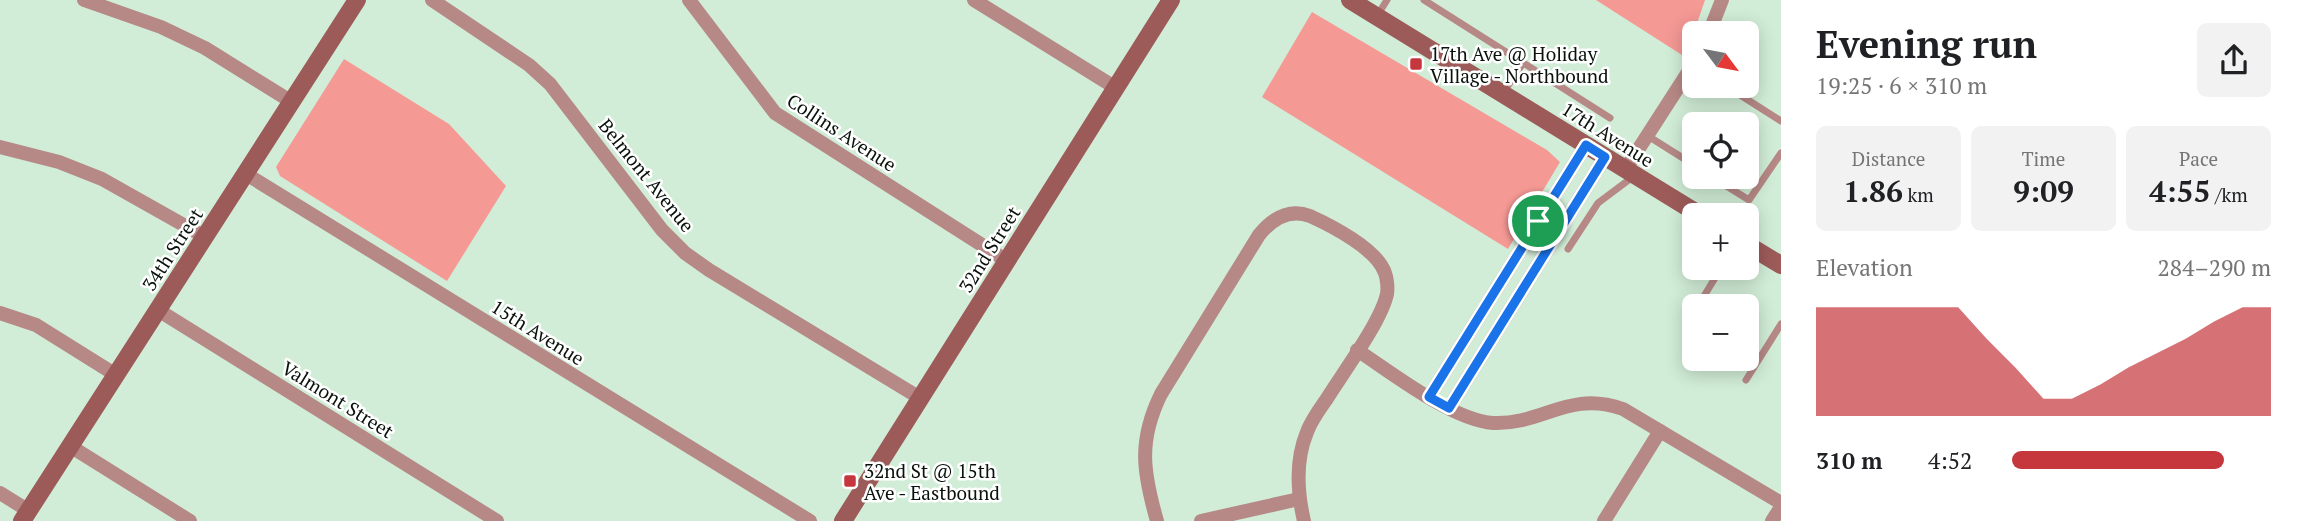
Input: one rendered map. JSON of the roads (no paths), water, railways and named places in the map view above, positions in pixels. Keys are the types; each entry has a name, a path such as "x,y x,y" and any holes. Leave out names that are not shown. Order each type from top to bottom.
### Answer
{"street":[{"path":"84,0 161,27 205,48 292,102"},
{"name":"34th Street","path":"25,516 357,0"},
{"name":"Belmont Avenue","path":"432,0 529,65 550,84 663,230 685,253 920,398"},
{"name":"Collins Avenue","path":"689,0 775,113 1007,261"},
{"path":"974,0 1116,88"},
{"name":"32nd Street","path":"843,521 1171,0"},
{"name":"17th Avenue","path":"1350,0 1682,204"},
{"path":"1714,21 1722,0"},
{"path":"1630,172 1648,136 1682,83"},
{"path":"1429,397 1586,145"},
{"path":"0,147 59,162 102,178 205,237"},
{"path":"1449,408 1605,157"},
{"name":"15th Avenue","path":"246,174 810,521"},
{"path":"1157,521 1147,486 1144,463 1145,439 1153,409 1259,235 1279,217 1304,214 1326,223 1378,259 1386,274 1388,292 1374,324 1307,432 1298,468 1299,499 1304,521"},
{"path":"1759,252 1781,265"},
{"name":"Valmont Street","path":"158,310 474,516 497,521"},
{"path":"0,313 36,325 116,375"},
{"path":"1357,350 1463,416 1491,423 1515,422 1584,402 1606,404 1635,415 1781,505 1772,521"},
{"path":"1604,521 1660,431"},
{"path":"70,446 190,521"},
{"path":"0,493 25,516"},
{"path":"1201,521 1299,499"}],"lane":[{"path":"1377,16 1387,0"},
{"path":"1424,0 1611,118"},
{"path":"1503,93 1523,63"},
{"path":"1745,98 1781,121"},
{"path":"1648,136 1682,157"},
{"path":"1759,185 1781,153"},
{"path":"1568,249 1598,203 1630,172"},
{"path":"1731,189 1749,200 1756,189"},
{"path":"1746,380 1781,324"}],"place":[{"name":"17th Ave @ Holiday Village - Northbound","path":"1416,64"},
{"name":"32nd St @ 15th Ave - Eastbound","path":"850,481"}]}
